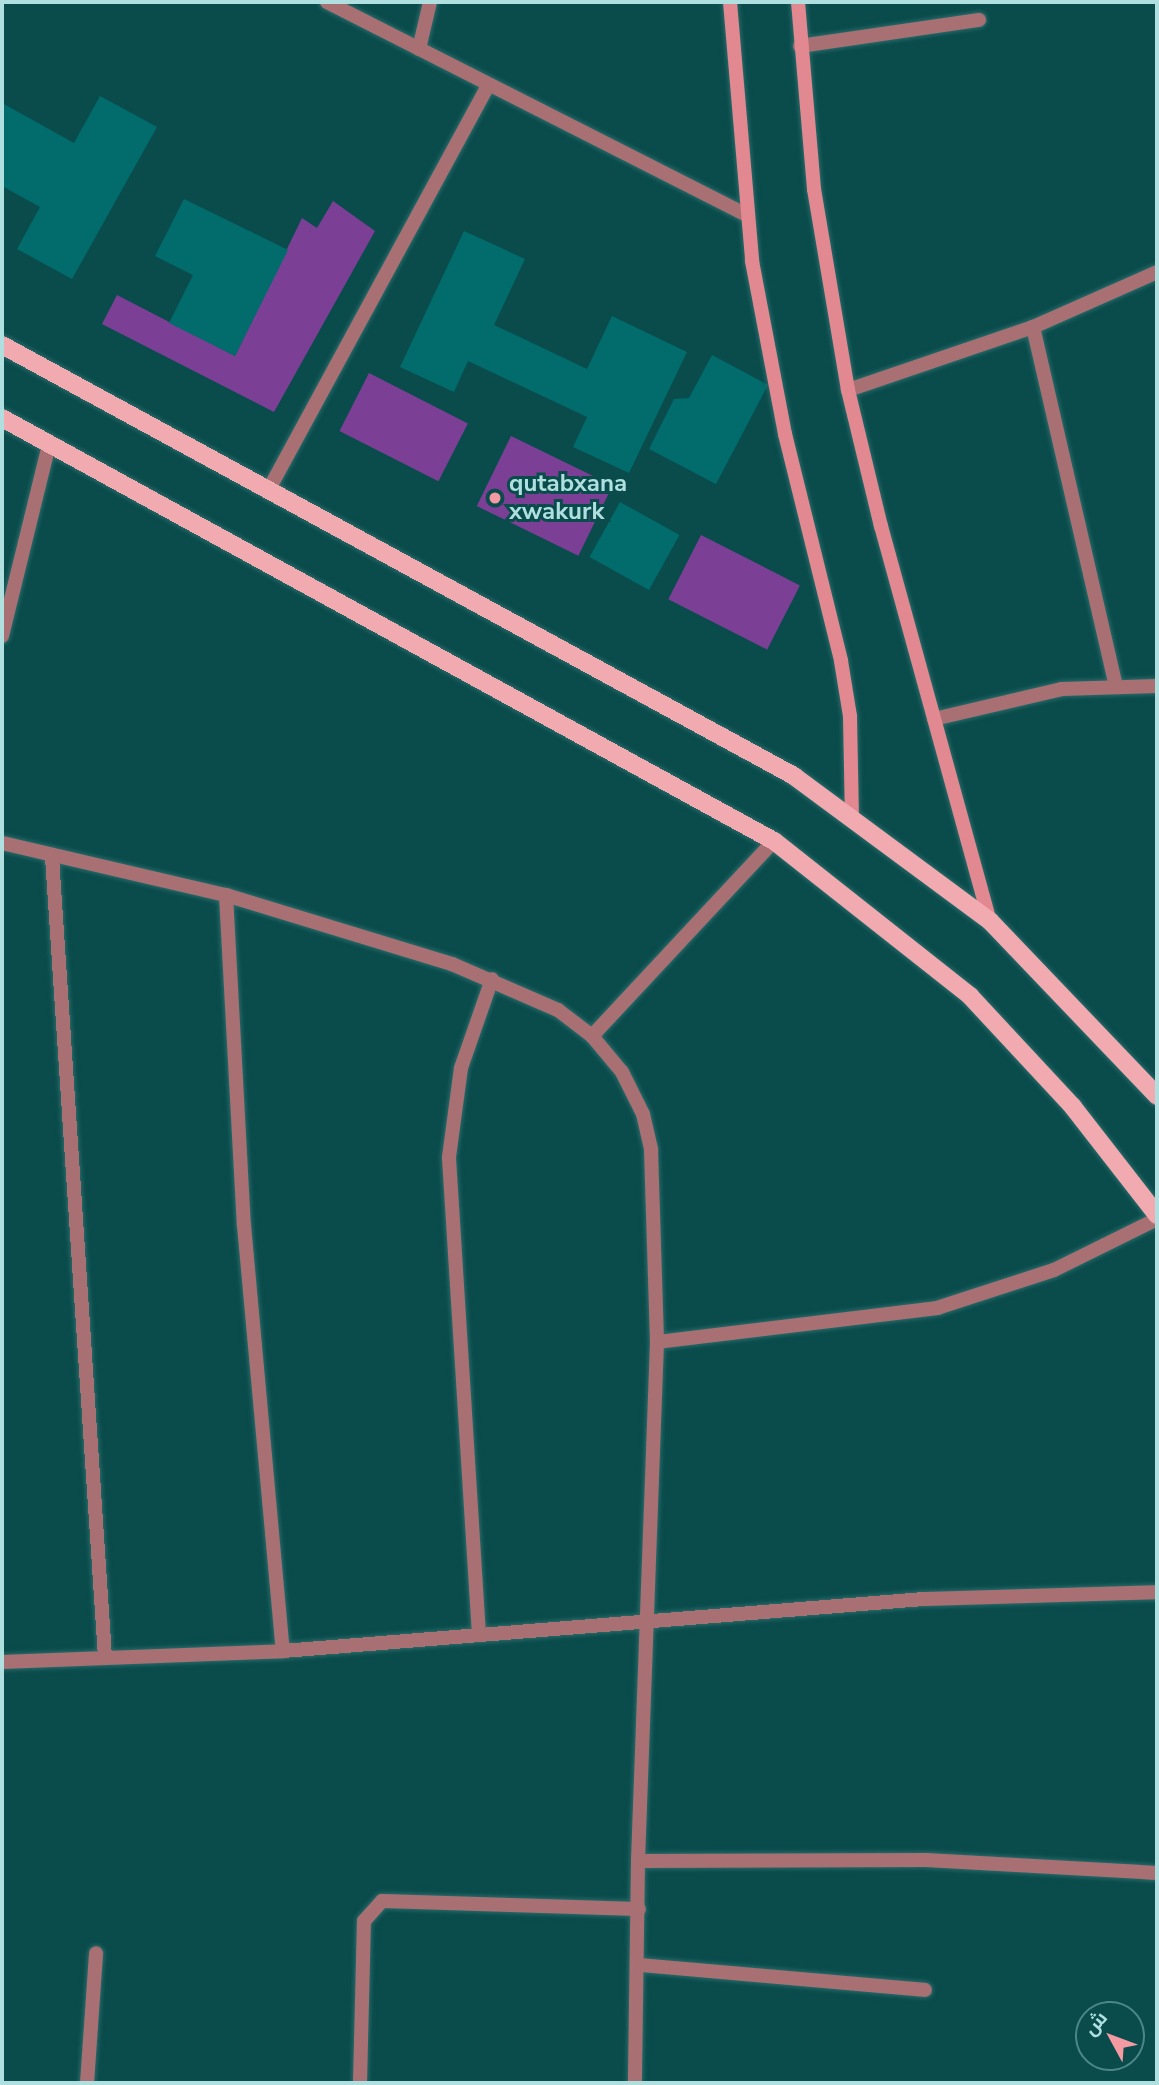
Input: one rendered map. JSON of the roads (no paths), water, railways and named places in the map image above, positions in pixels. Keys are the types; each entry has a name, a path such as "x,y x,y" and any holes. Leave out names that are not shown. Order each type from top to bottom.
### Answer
{"main road":[{"path":"2,345 794,776 990,921 1157,1096"},
{"path":"2,418 774,841 970,996 1073,1107 1157,1217"}],"street":[{"path":"327,2 746,215"},
{"path":"419,49 430,2"},
{"path":"730,2 746,215 766,348 841,660 850,716 852,817"},
{"path":"798,2 814,188 848,390 990,921"},
{"path":"800,46 979,19"},
{"path":"268,491 488,86"},
{"path":"848,390 1033,327 1157,272"},
{"path":"1033,327 1116,687"},
{"path":"2,636 49,445"},
{"path":"934,719 1037,693 1157,686"},
{"path":"592,1036 774,841"},
{"path":"2,843 52,857 226,895 492,979 558,1010 592,1036 622,1072 643,1114 651,1150 657,1342 649,1621 638,1861 640,1965 635,2083"},
{"path":"52,857 105,1658"},
{"path":"226,895 244,1225 283,1651"},
{"path":"479,1635 449,1157 461,1068 492,979"},
{"path":"657,1342 937,1308 1054,1270 1157,1217"},
{"path":"2,1662 283,1651 924,1599 1157,1592"},
{"path":"638,1861 926,1860 1157,1873"},
{"path":"360,2083 364,1921 382,1901 639,1909"},
{"path":"87,2083 96,1953"},
{"path":"640,1965 925,1990"}],"place":[{"name":"qutabxana xwakurk","path":"495,498"}]}
